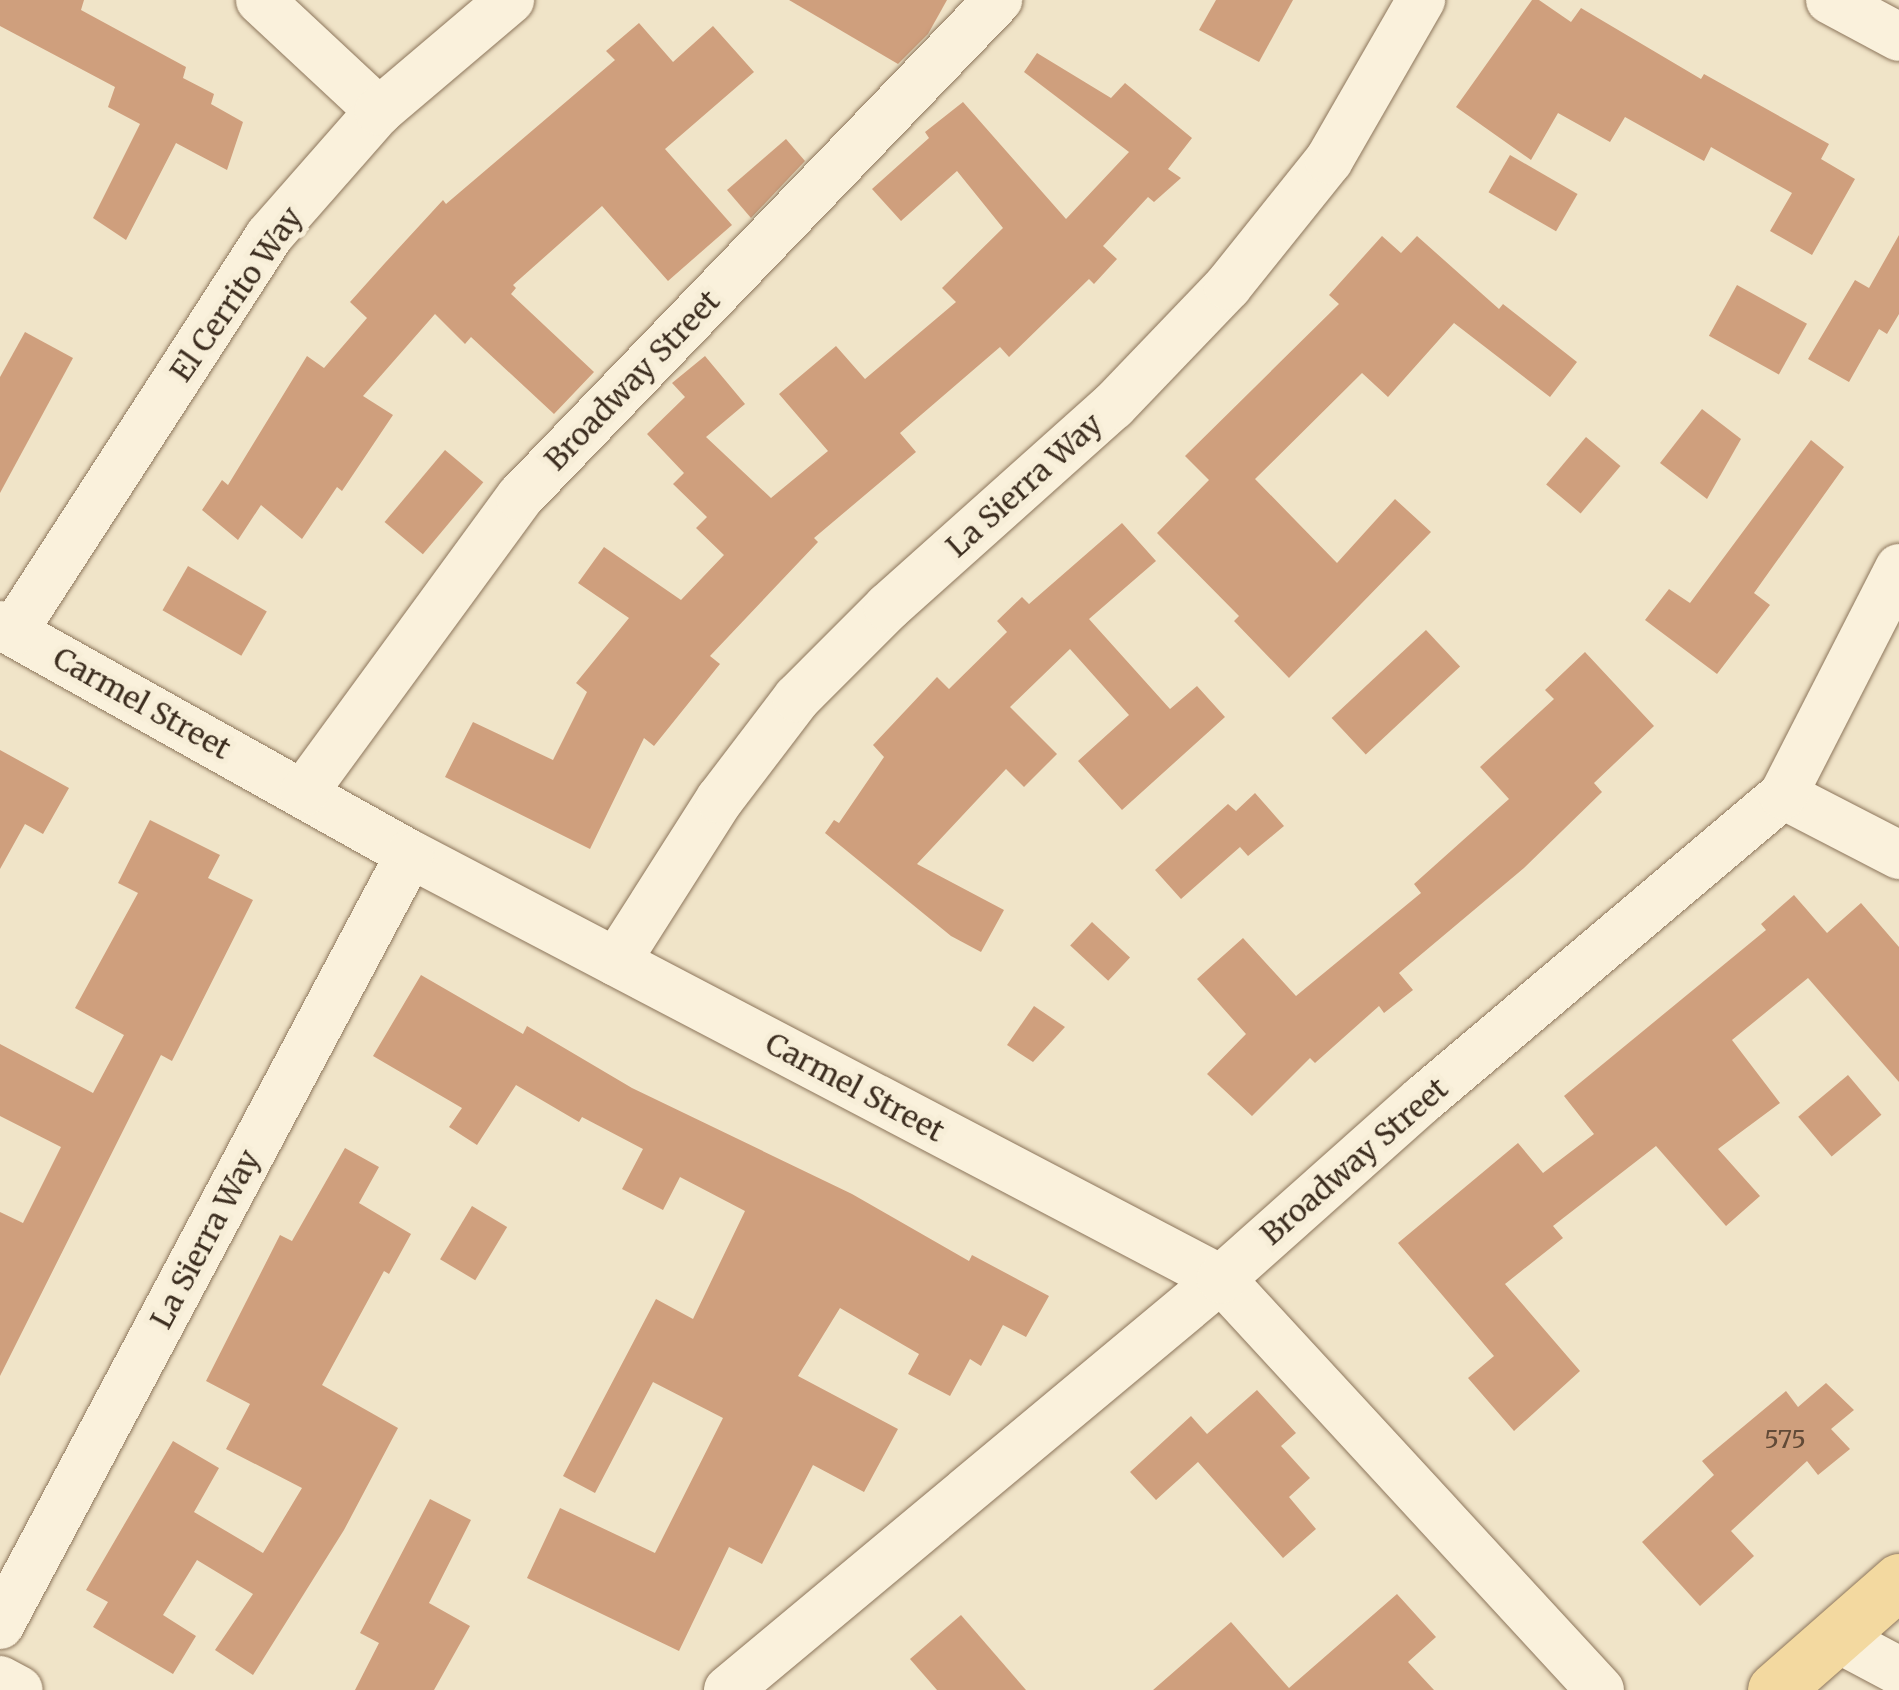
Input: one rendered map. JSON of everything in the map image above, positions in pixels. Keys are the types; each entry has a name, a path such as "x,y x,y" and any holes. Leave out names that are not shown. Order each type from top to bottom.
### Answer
{"main road":[{"path":"1775,1690 1899,1581"}],"street":[{"path":"260,0 379,110"},
{"name":"El Cerrito Way","path":"7,628 269,236 379,110 510,0"},
{"name":"Broadway Street","path":"304,792 520,496 998,0"},
{"name":"La Sierra Way","path":"616,962 720,799 797,698 888,607 1113,406 1228,286 1329,160 1421,0"},
{"path":"1830,0 1883,20"},
{"name":"Broadway Street","path":"728,1690 1221,1279 1422,1100 1784,795 1899,568"},
{"name":"Carmel Street","path":"7,628 410,854 1221,1279 1600,1690"},
{"path":"1784,795 1899,856"},
{"name":"La Sierra Way","path":"0,1625 410,854"},
{"path":"1835,1637 1899,1671"},
{"path":"0,1680 19,1690"}],"building":[{"path":"0,0 84,0 81,10 186,67 183,78 214,94 211,104 243,122 227,170 176,143 126,240 93,218 140,124 108,107 115,87 0,26"},
{"path":"789,0 947,0 928,34 898,64"},
{"path":"1216,0 1293,0 1259,62 1199,30"},
{"path":"1532,0 1539,0 1571,22 1581,8 1701,79 1704,74 1829,144 1821,159 1855,179 1812,255 1770,231 1792,193 1711,147 1704,161 1625,117 1610,142 1558,113 1531,160 1456,107"},
{"path":"639,23 673,62 713,26 754,72 665,149 732,225 668,281 602,206 513,285 516,288 511,294 594,372 554,414 471,337 465,344 435,314 363,396 393,415 342,491 337,487 302,539 261,505 238,540 202,510 222,480 228,485 307,356 324,368 367,318 350,302 443,200 446,204 615,60 606,51"},
{"path":"1037,53 1111,98 1125,83 1192,138 1168,169 1181,178 1154,202 1148,197 1103,246 1117,259 1094,284 1089,279 1009,357 1000,347 900,433 916,452 814,538 818,542 710,656 720,664 654,746 644,738 590,849 445,777 473,722 553,760 587,692 576,683 629,618 578,583 604,547 681,600 724,555 696,528 707,517 673,484 684,473 647,434 685,397 672,383 705,356 745,404 706,437 771,498 828,451 779,394 836,346 865,379 956,302 942,288 1003,228 957,171 901,221 872,189 929,138 925,132 963,102 1066,219 1129,152 1024,72"},
{"path":"786,139 805,161 751,218 727,190"},
{"path":"1510,155 1578,194 1556,231 1488,192"},
{"path":"1899,235 1899,314 1887,334 1879,329 1849,382 1808,359 1855,280 1869,288"},
{"path":"1382,236 1401,253 1417,236 1499,309 1503,304 1577,362 1550,397 1454,323 1388,397 1362,373 1255,479 1337,563 1395,499 1431,532 1289,678 1234,621 1239,616 1157,533 1209,480 1185,456 1339,304 1329,295"},
{"path":"1737,285 1807,324 1779,375 1709,336"},
{"path":"25,332 73,358 0,493 0,377"},
{"path":"1702,409 1741,439 1707,499 1660,463"},
{"path":"1586,437 1620,466 1581,513 1546,484"},
{"path":"1811,440 1844,467 1754,593 1770,605 1717,674 1645,620 1669,589 1690,603"},
{"path":"445,450 483,482 423,554 385,522"},
{"path":"1122,523 1156,561 1089,619 1170,709 1197,686 1225,717 1122,810 1078,761 1129,715 1070,649 1010,707 1057,754 1024,787 1006,769 917,864 1004,910 981,952 951,936 825,833 834,820 839,823 884,757 873,745 937,677 949,689 1007,632 997,621 1022,597 1029,604"},
{"path":"188,566 267,612 241,656 162,610"},
{"path":"1426,630 1460,667 1366,755 1332,718"},
{"path":"1585,652 1654,726 1594,783 1602,792 1524,868 1399,973 1413,990 1384,1013 1379,1006 1315,1063 1310,1058 1252,1116 1207,1074 1246,1034 1197,979 1243,938 1296,996 1421,893 1414,884 1509,799 1480,767 1554,699 1545,690"},
{"path":"0,750 69,788 43,834 25,824 0,869"},
{"path":"1255,793 1284,826 1248,856 1240,847 1181,899 1155,870 1228,804 1236,811"},
{"path":"150,820 220,855 208,878 253,900 172,1061 161,1055 0,1376 0,1212 23,1223 61,1147 0,1116 0,1044 93,1093 124,1035 75,1008 138,893 118,883"},
{"path":"1794,895 1827,933 1861,903 1899,947 1899,1082 1808,978 1732,1040 1780,1103 1718,1149 1760,1196 1726,1226 1656,1146 1553,1226 1563,1238 1505,1284 1580,1371 1514,1431 1468,1378 1494,1356 1398,1243 1518,1143 1543,1173 1594,1134 1564,1096 1766,930 1761,924"},
{"path":"1092,922 1130,957 1108,981 1070,945"},
{"path":"421,975 523,1034 527,1026 632,1088 852,1194 969,1261 972,1255 1049,1296 1026,1337 1003,1325 981,1366 970,1359 950,1396 908,1374 919,1354 840,1308 798,1376 898,1429 864,1492 813,1465 762,1564 729,1547 679,1651 527,1578 560,1508 655,1553 723,1418 653,1382 595,1493 563,1476 656,1299 693,1319 745,1211 680,1177 663,1210 622,1189 643,1149 582,1117 579,1122 516,1085 477,1145 449,1127 462,1108 373,1056"},
{"path":"1034,1006 1065,1027 1033,1062 1007,1045"},
{"path":"1848,1075 1881,1115 1832,1157 1798,1117"},
{"path":"345,1148 379,1167 359,1203 411,1234 389,1274 384,1271 322,1385 398,1428 344,1530 253,1675 215,1650 253,1594 197,1560 163,1615 196,1636 173,1674 93,1627 108,1602 86,1590 173,1441 219,1468 194,1512 263,1553 302,1488 226,1449 250,1404 206,1381 280,1235 292,1241"},
{"path":"472,1206 507,1227 475,1280 440,1259"},
{"path":"1826,1383 1854,1410 1831,1429 1850,1449 1818,1475 1807,1461 1731,1531 1754,1556 1700,1606 1642,1542 1714,1475 1702,1461 1786,1391 1798,1407"},
{"path":"1257,1390 1296,1433 1281,1446 1310,1478 1289,1497 1316,1529 1283,1558 1198,1462 1156,1500 1130,1472 1191,1416 1207,1434"},
{"path":"430,1499 471,1520 429,1603 470,1626 434,1690 355,1690 379,1643 360,1633"},
{"path":"1397,1594 1436,1637 1408,1662 1434,1690 1153,1690 1231,1622 1289,1688"},
{"path":"961,1615 1026,1690 937,1690 910,1659"}]}
